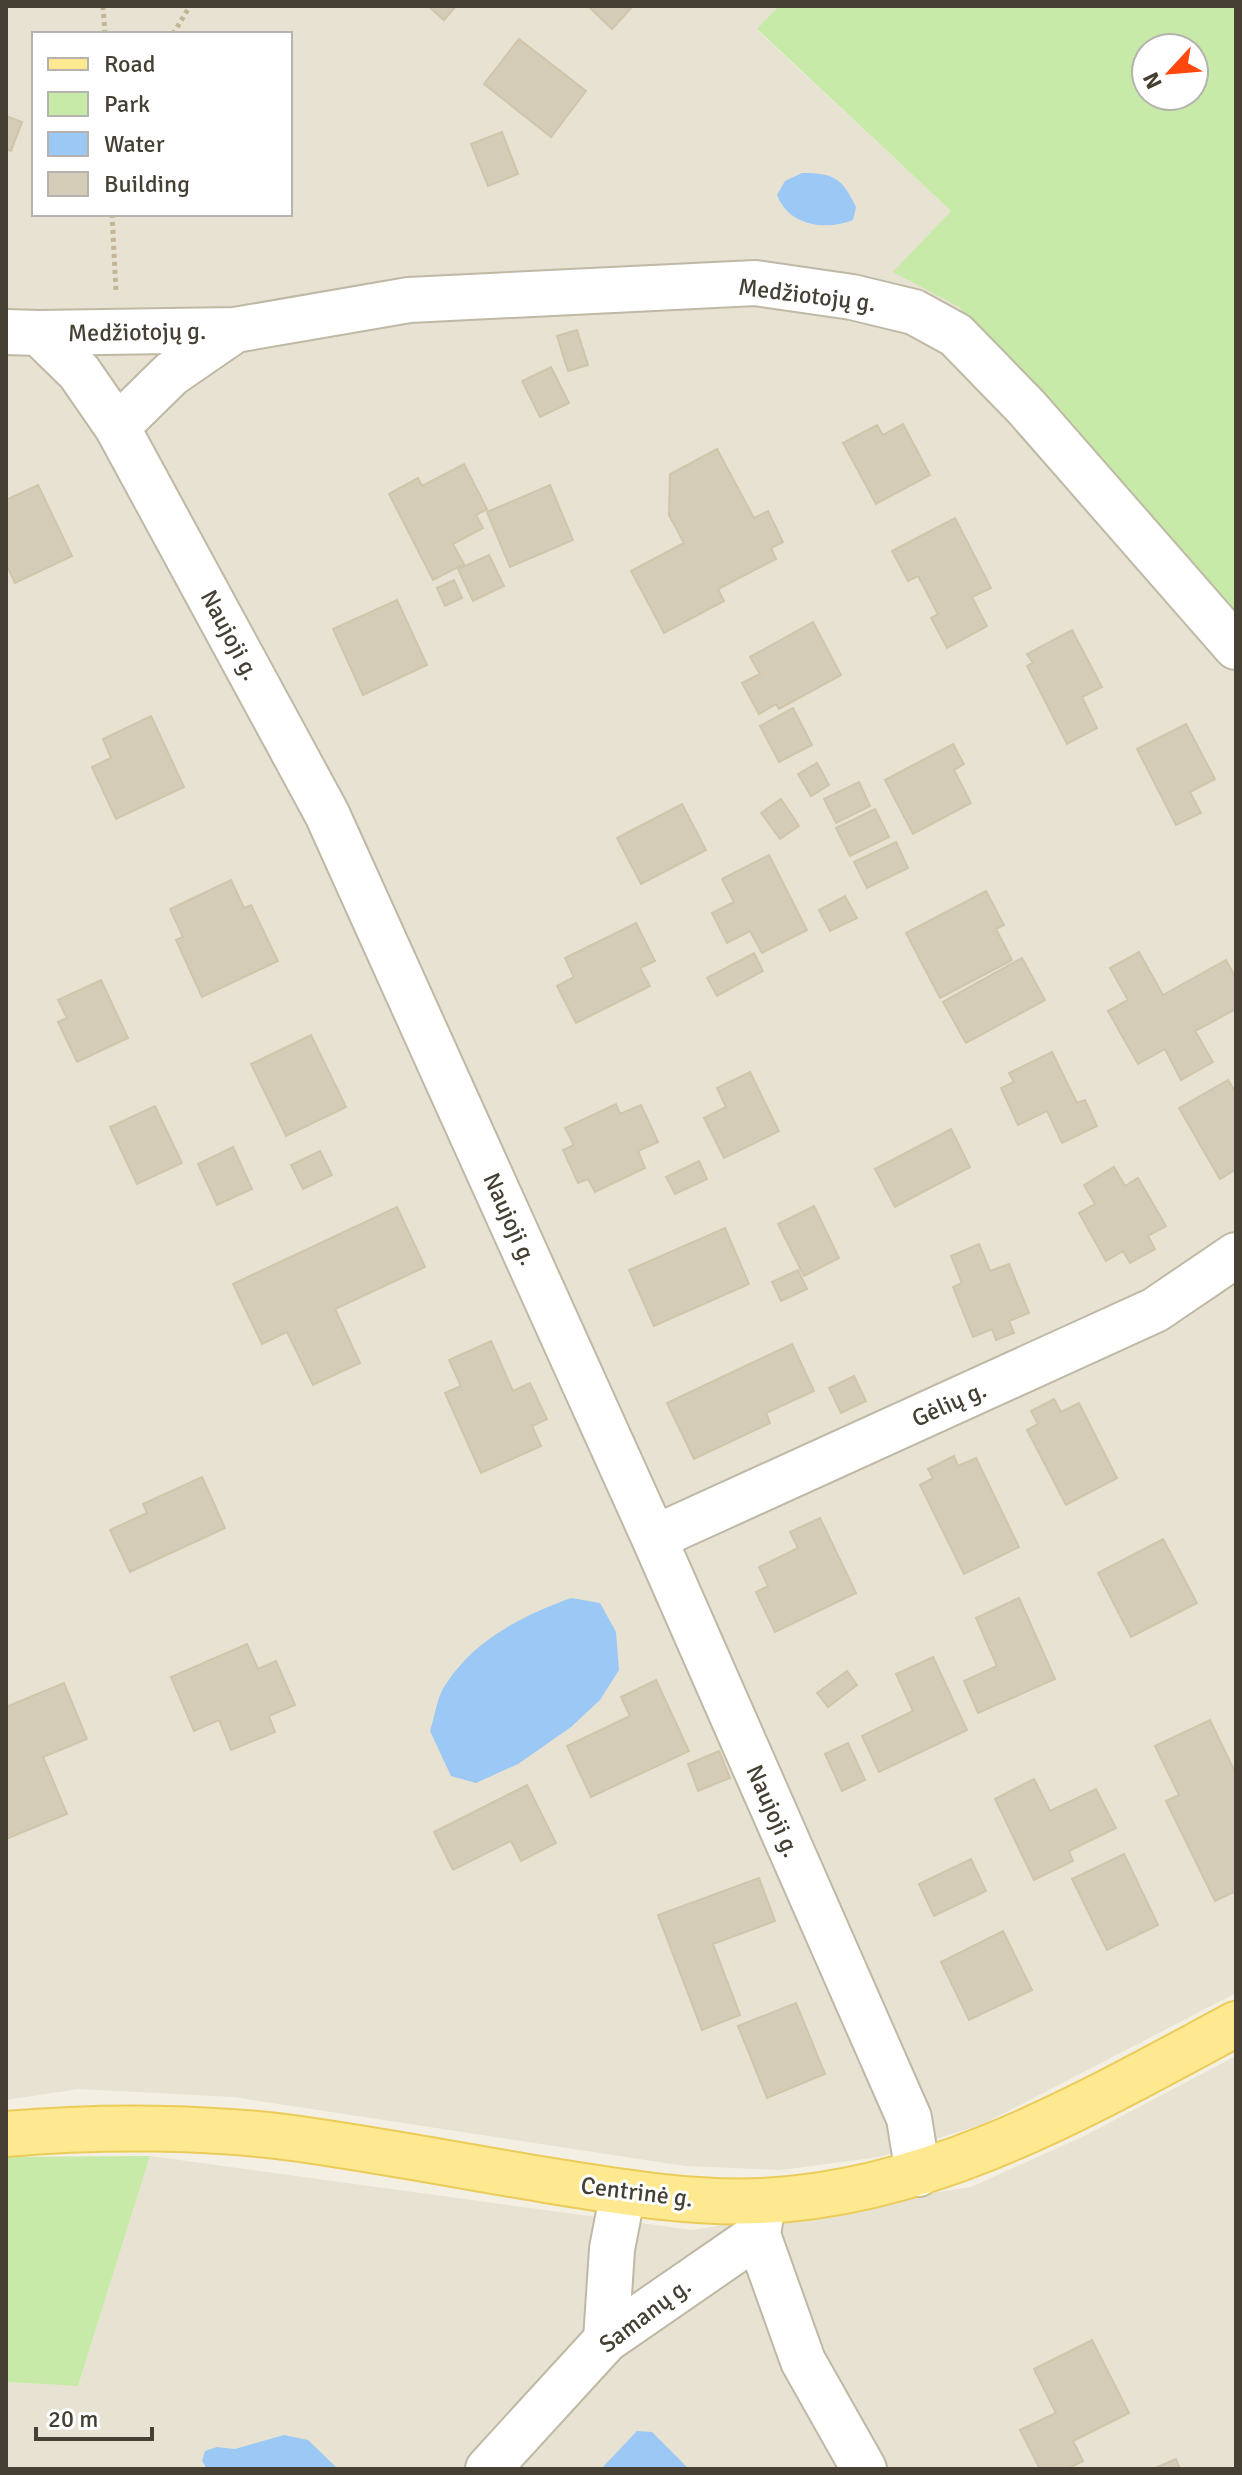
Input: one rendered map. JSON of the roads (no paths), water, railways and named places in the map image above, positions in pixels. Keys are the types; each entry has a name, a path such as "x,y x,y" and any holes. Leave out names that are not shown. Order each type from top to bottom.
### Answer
{"main road":[{"name":"Centrinė g.","path":"6,2134 51,2130 205,2131 297,2139 623,2192 698,2201 760,2218 846,2190 918,2174 980,2153 1029,2132 1236,2024"}],"street":[{"name":"Medžiotojų g.","path":"23,333 235,330 409,300 755,283 852,297 914,312 956,335 1027,408 1236,647"},
{"name":"Medžiotojų g.","path":"117,427 171,374 235,330"},
{"name":"Naujoji g.","path":"23,333 79,372 117,427 327,814 654,1538 909,2118 918,2174"},
{"name":"Gėlių g.","path":"654,1538 1155,1310 1236,1255"},
{"path":"606,2340 612,2249 623,2192"},
{"path":"760,2218 803,2361 864,2469"},
{"name":"Samanų g.","path":"488,2469 606,2340 760,2218"}],"water":[{"path":"802,173 822,174 841,183 856,207 853,220 820,225 790,214 777,195 785,181"},
{"path":"571,1598 600,1603 616,1632 619,1670 600,1700 571,1727 518,1764 476,1783 451,1776 430,1731 438,1700 446,1684 485,1642 518,1621"},
{"path":"637,2431 652,2432 689,2469 601,2469"},
{"path":"284,2435 308,2440 338,2469 207,2469 202,2461 205,2451 217,2447 235,2449"}]}
